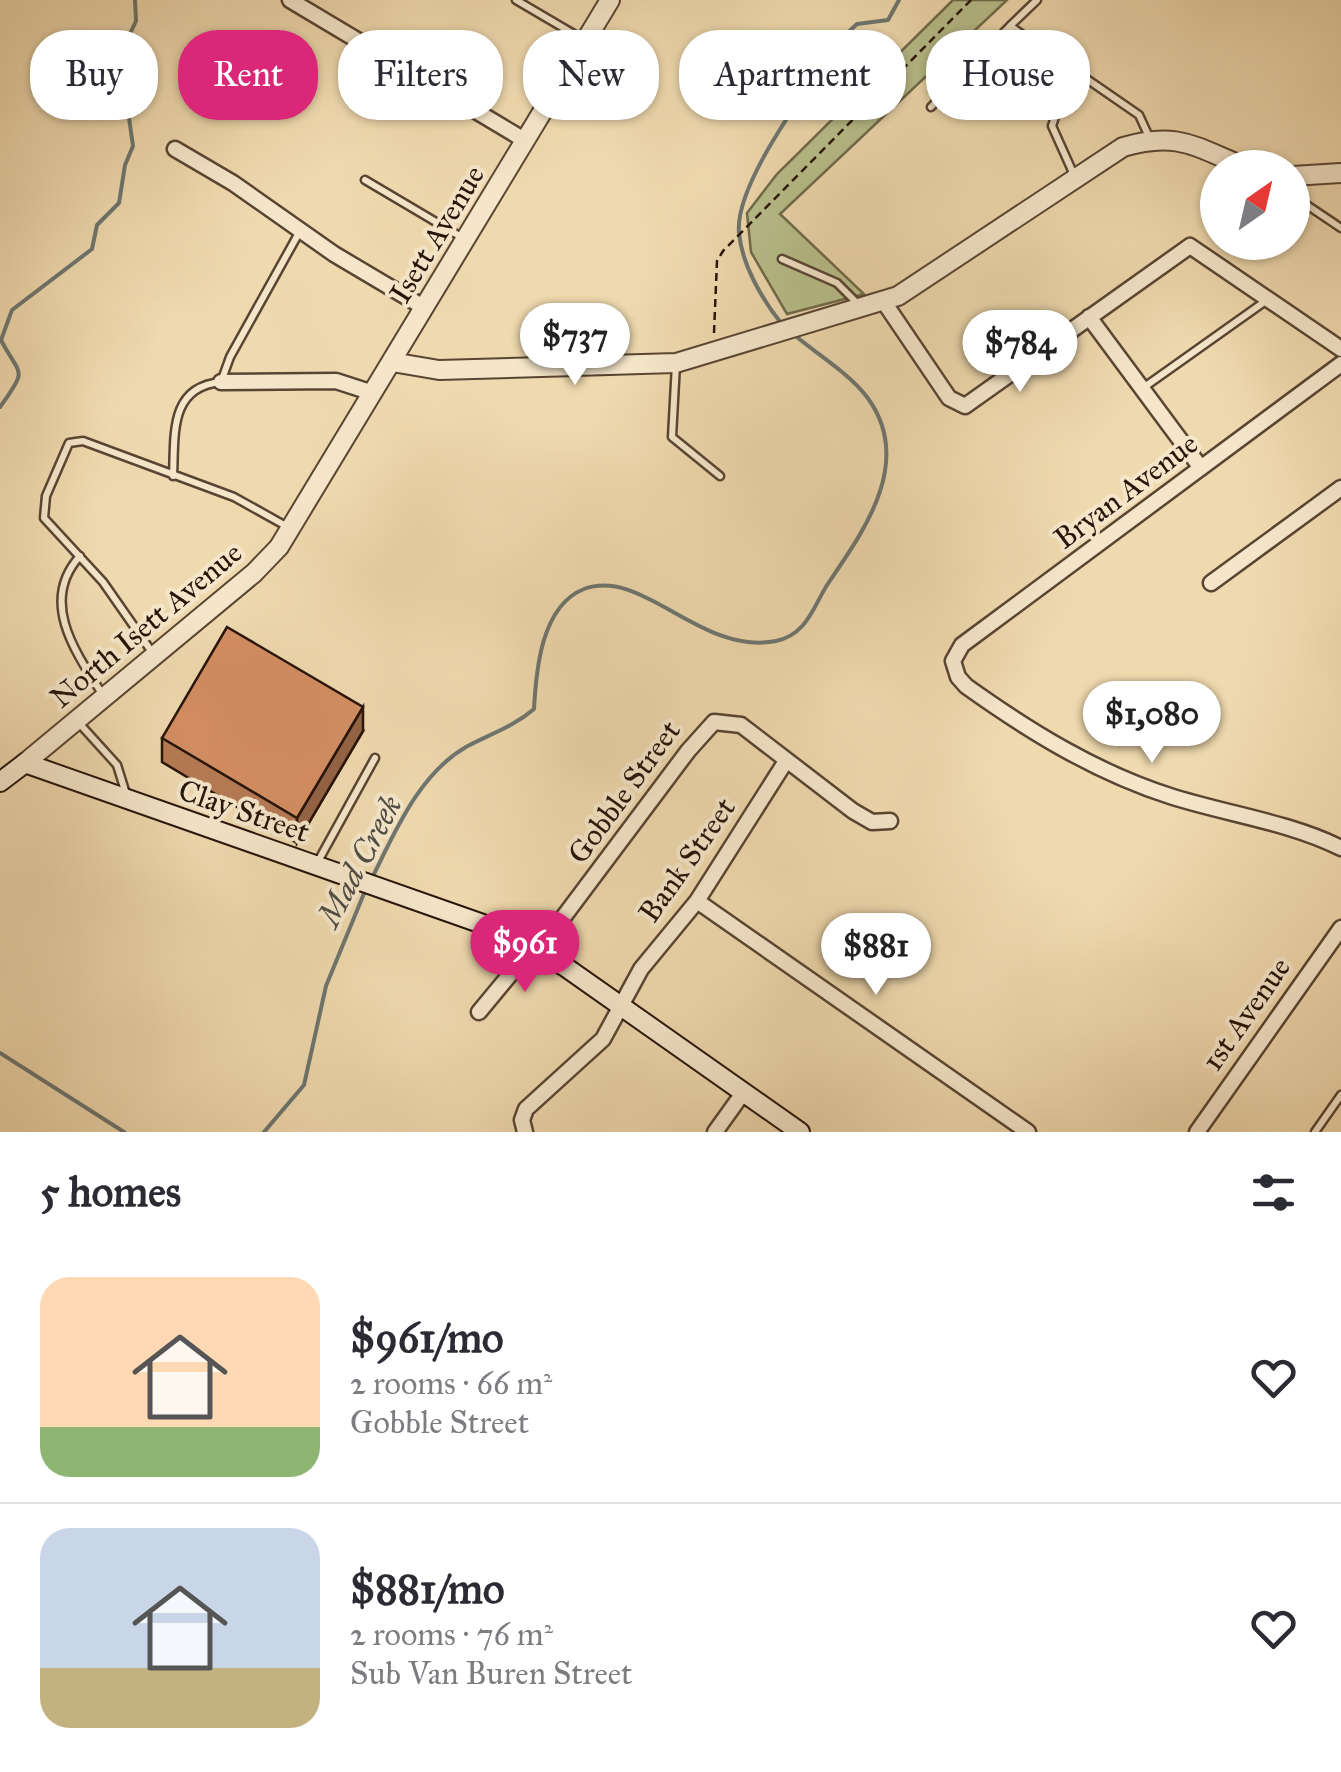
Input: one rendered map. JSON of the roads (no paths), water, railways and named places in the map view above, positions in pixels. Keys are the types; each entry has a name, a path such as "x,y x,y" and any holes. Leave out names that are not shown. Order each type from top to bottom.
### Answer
{"street":[{"path":"290,0 526,141"},
{"name":"Isett Avenue","path":"592,30 610,0"},
{"name":"Isett Avenue","path":"373,393 538,120"},
{"path":"392,362 439,370 676,363 714,355 884,302 921,284 1123,146 1150,140 1186,141 1207,150"},
{"path":"175,150 425,308"},
{"path":"1310,175 1341,172"},
{"path":"884,302 950,398 965,406 1190,246 1341,349"},
{"path":"1089,317 1201,468"},
{"name":"Bryan Avenue","path":"1341,364 962,645 954,667 966,686 1013,719 1103,770 1169,796 1341,848"},
{"path":"221,382 336,381 373,393"},
{"name":"North Isett Avenue","path":"0,782 254,573 292,529 373,393"},
{"path":"1211,583 1341,488"},
{"name":"Gobble Street","path":"479,1012 536,950 707,726 722,720 741,725 786,760"},
{"path":"786,760 864,818 890,821"},
{"name":"Bank Street","path":"524,1129 526,1108 603,1039 641,969 697,901 786,760"},
{"name":"Clay Street","path":"24,764 494,928 536,950 620,1005 800,1132"},
{"path":"697,901 1028,1132"},
{"name":"1st Avenue","path":"1197,1132 1341,928"},
{"path":"715,1132 743,1093"}],"lane":[{"path":"516,0 566,30"},
{"path":"1006,30 1037,0"},
{"path":"1010,26 1016,30"},
{"path":"1090,81 1139,115 1150,140"},
{"path":"1054,120 1052,126 1076,177"},
{"path":"366,180 466,240"},
{"path":"1310,207 1341,228"},
{"path":"173,476 176,422 183,398 200,386 221,382 230,356 300,231"},
{"path":"782,259 836,283 862,309"},
{"path":"1142,389 1269,298"},
{"path":"676,363 672,436 720,476"},
{"path":"154,655 80,556 44,518 46,496 69,443 83,441 234,497 292,529"},
{"path":"80,556 66,574 58,606 86,668 104,696"},
{"path":"75,719 117,765 128,800"},
{"path":"315,866 375,758"},
{"path":"1314,1132 1341,1095"}],"waterway":[{"path":"0,407 18,378 17,367 1,340 12,310 92,249 97,225 119,203 125,165 133,146 120,55 136,21 135,0"},
{"name":"Mad Creek","path":"781,323 754,281 741,245 741,212 749,188 776,135 838,42 857,24 888,20 899,0"},
{"name":"Mad Creek","path":"372,878 410,805 435,772 466,747 510,726 534,709 544,641 558,610 570,597 584,589 606,586 628,590 723,636 749,642 776,641 803,626 870,516 880,493 886,445 880,421 867,397 792,333"},
{"name":"Mad Creek","path":"264,1132 304,1085 326,986 365,891"},
{"path":"0,1053 124,1132"}]}
